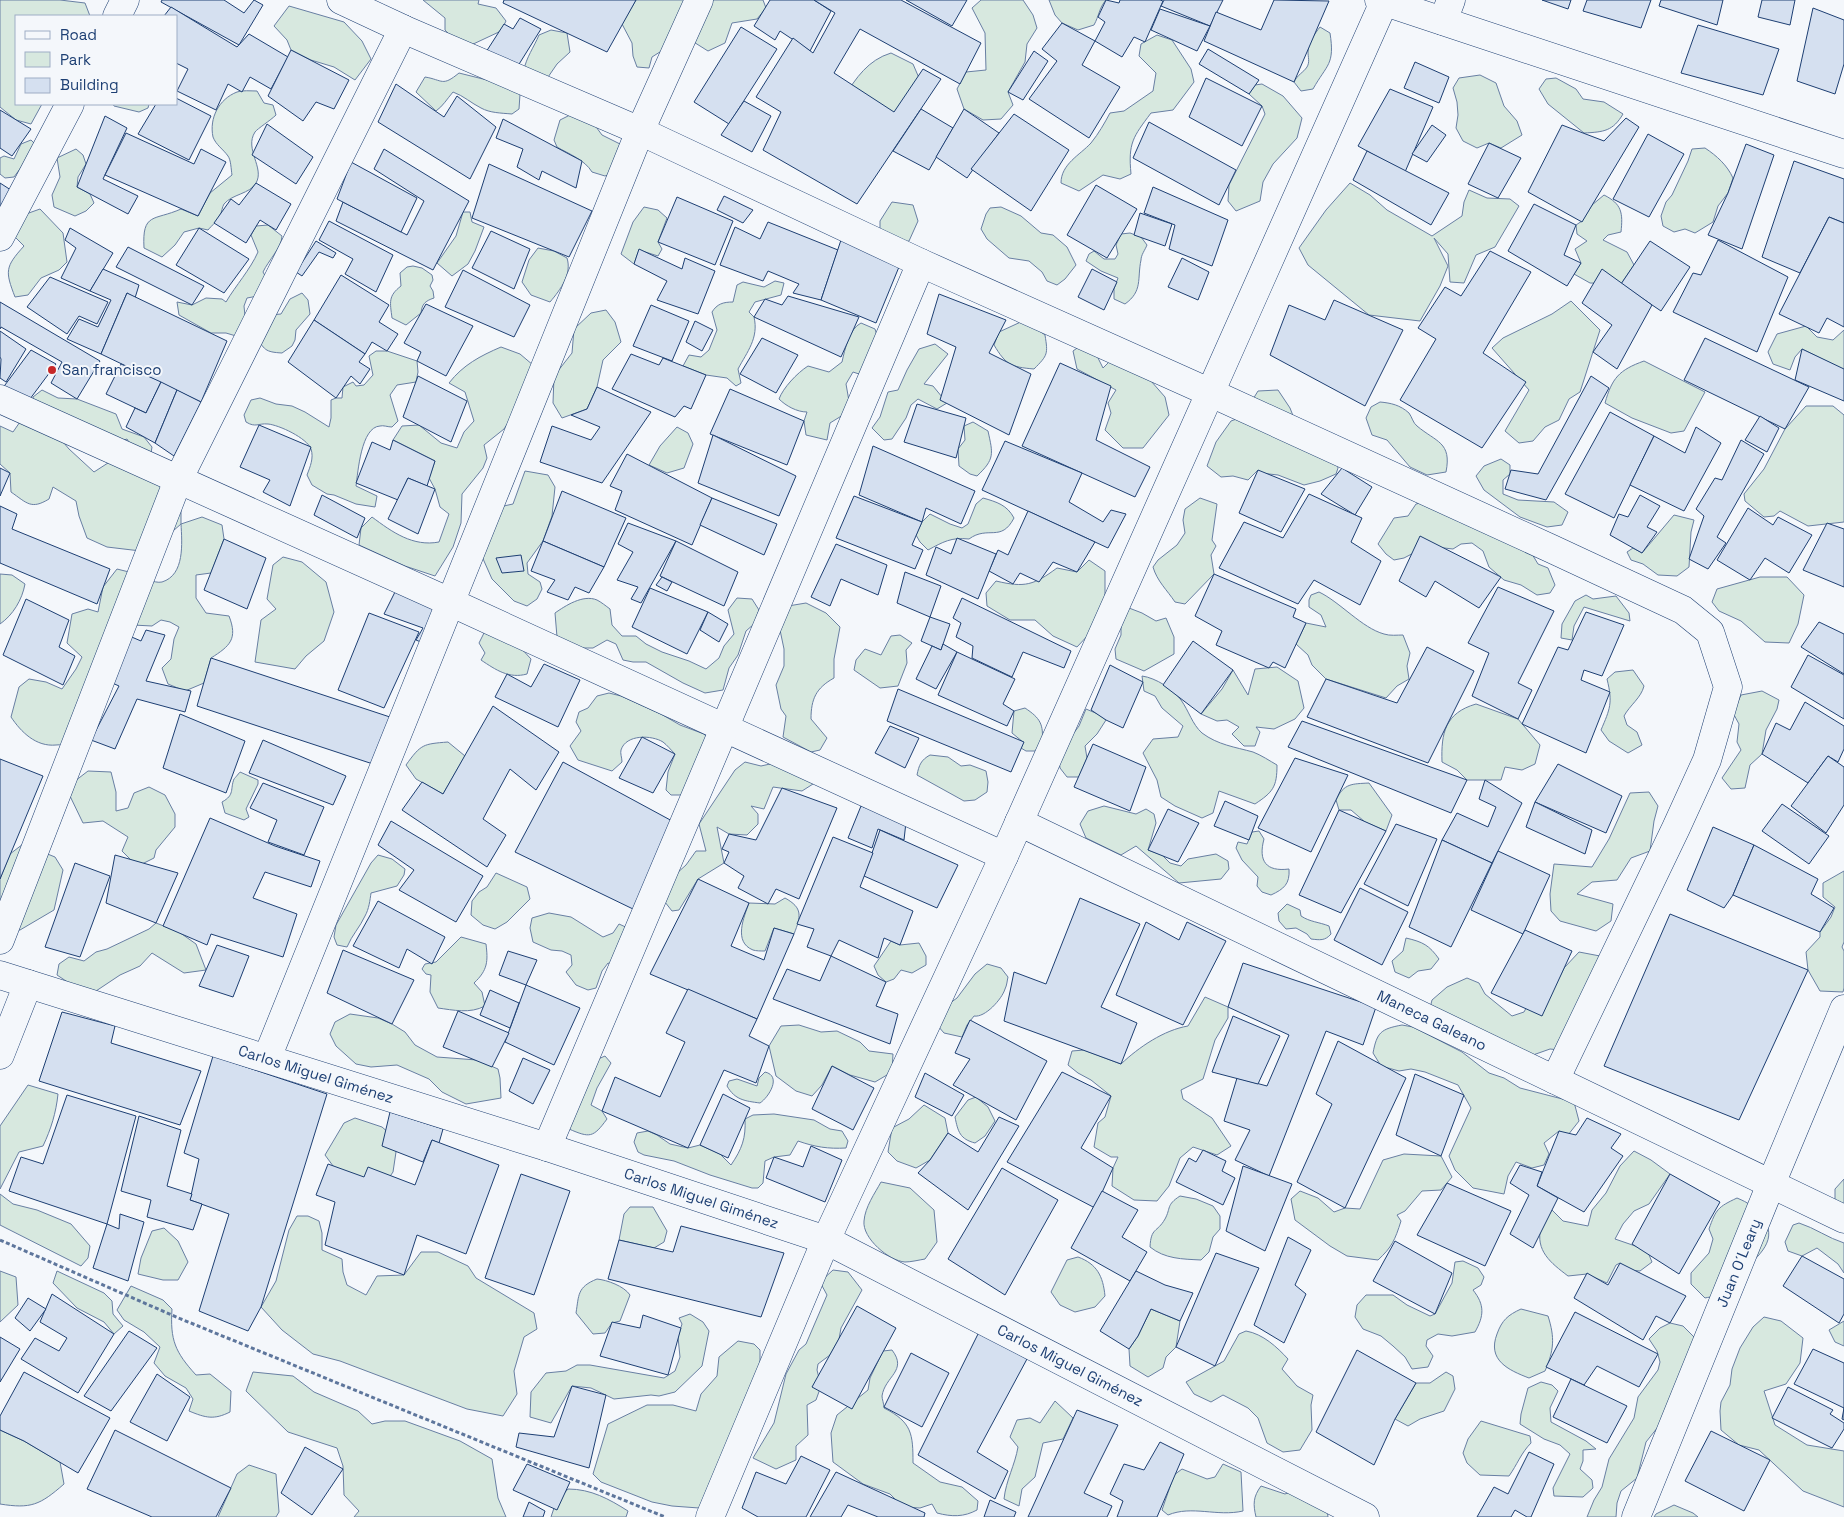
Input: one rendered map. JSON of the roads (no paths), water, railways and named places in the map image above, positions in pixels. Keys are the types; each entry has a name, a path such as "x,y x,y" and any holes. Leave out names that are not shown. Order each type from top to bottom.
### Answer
{"street":[{"path":"118,15 125,0"},
{"path":"341,0 403,29 640,130 921,263 1211,392 1683,610 1710,632 1728,687 1707,760 1555,1080"},
{"path":"267,1058 640,130 699,0"},
{"path":"710,1517 826,1240 1004,856 1211,392 1382,1 1447,11 1844,154"},
{"path":"0,940 178,480 403,29"},
{"path":"0,237 69,105"},
{"path":"547,1146 921,263"},
{"path":"0,399 450,602 1004,856"},
{"name":"Maneca Galeano","path":"1019,822 1844,1220"},
{"name":"Carlos Miguel Giménez","path":"0,975 547,1146 826,1240 1365,1517"},
{"path":"0,1055 28,984"},
{"name":"Juan O´Leary","path":"1636,1517 1770,1184 1844,1009"}],"place":[{"name":"San francisco","path":"52,370"}]}
